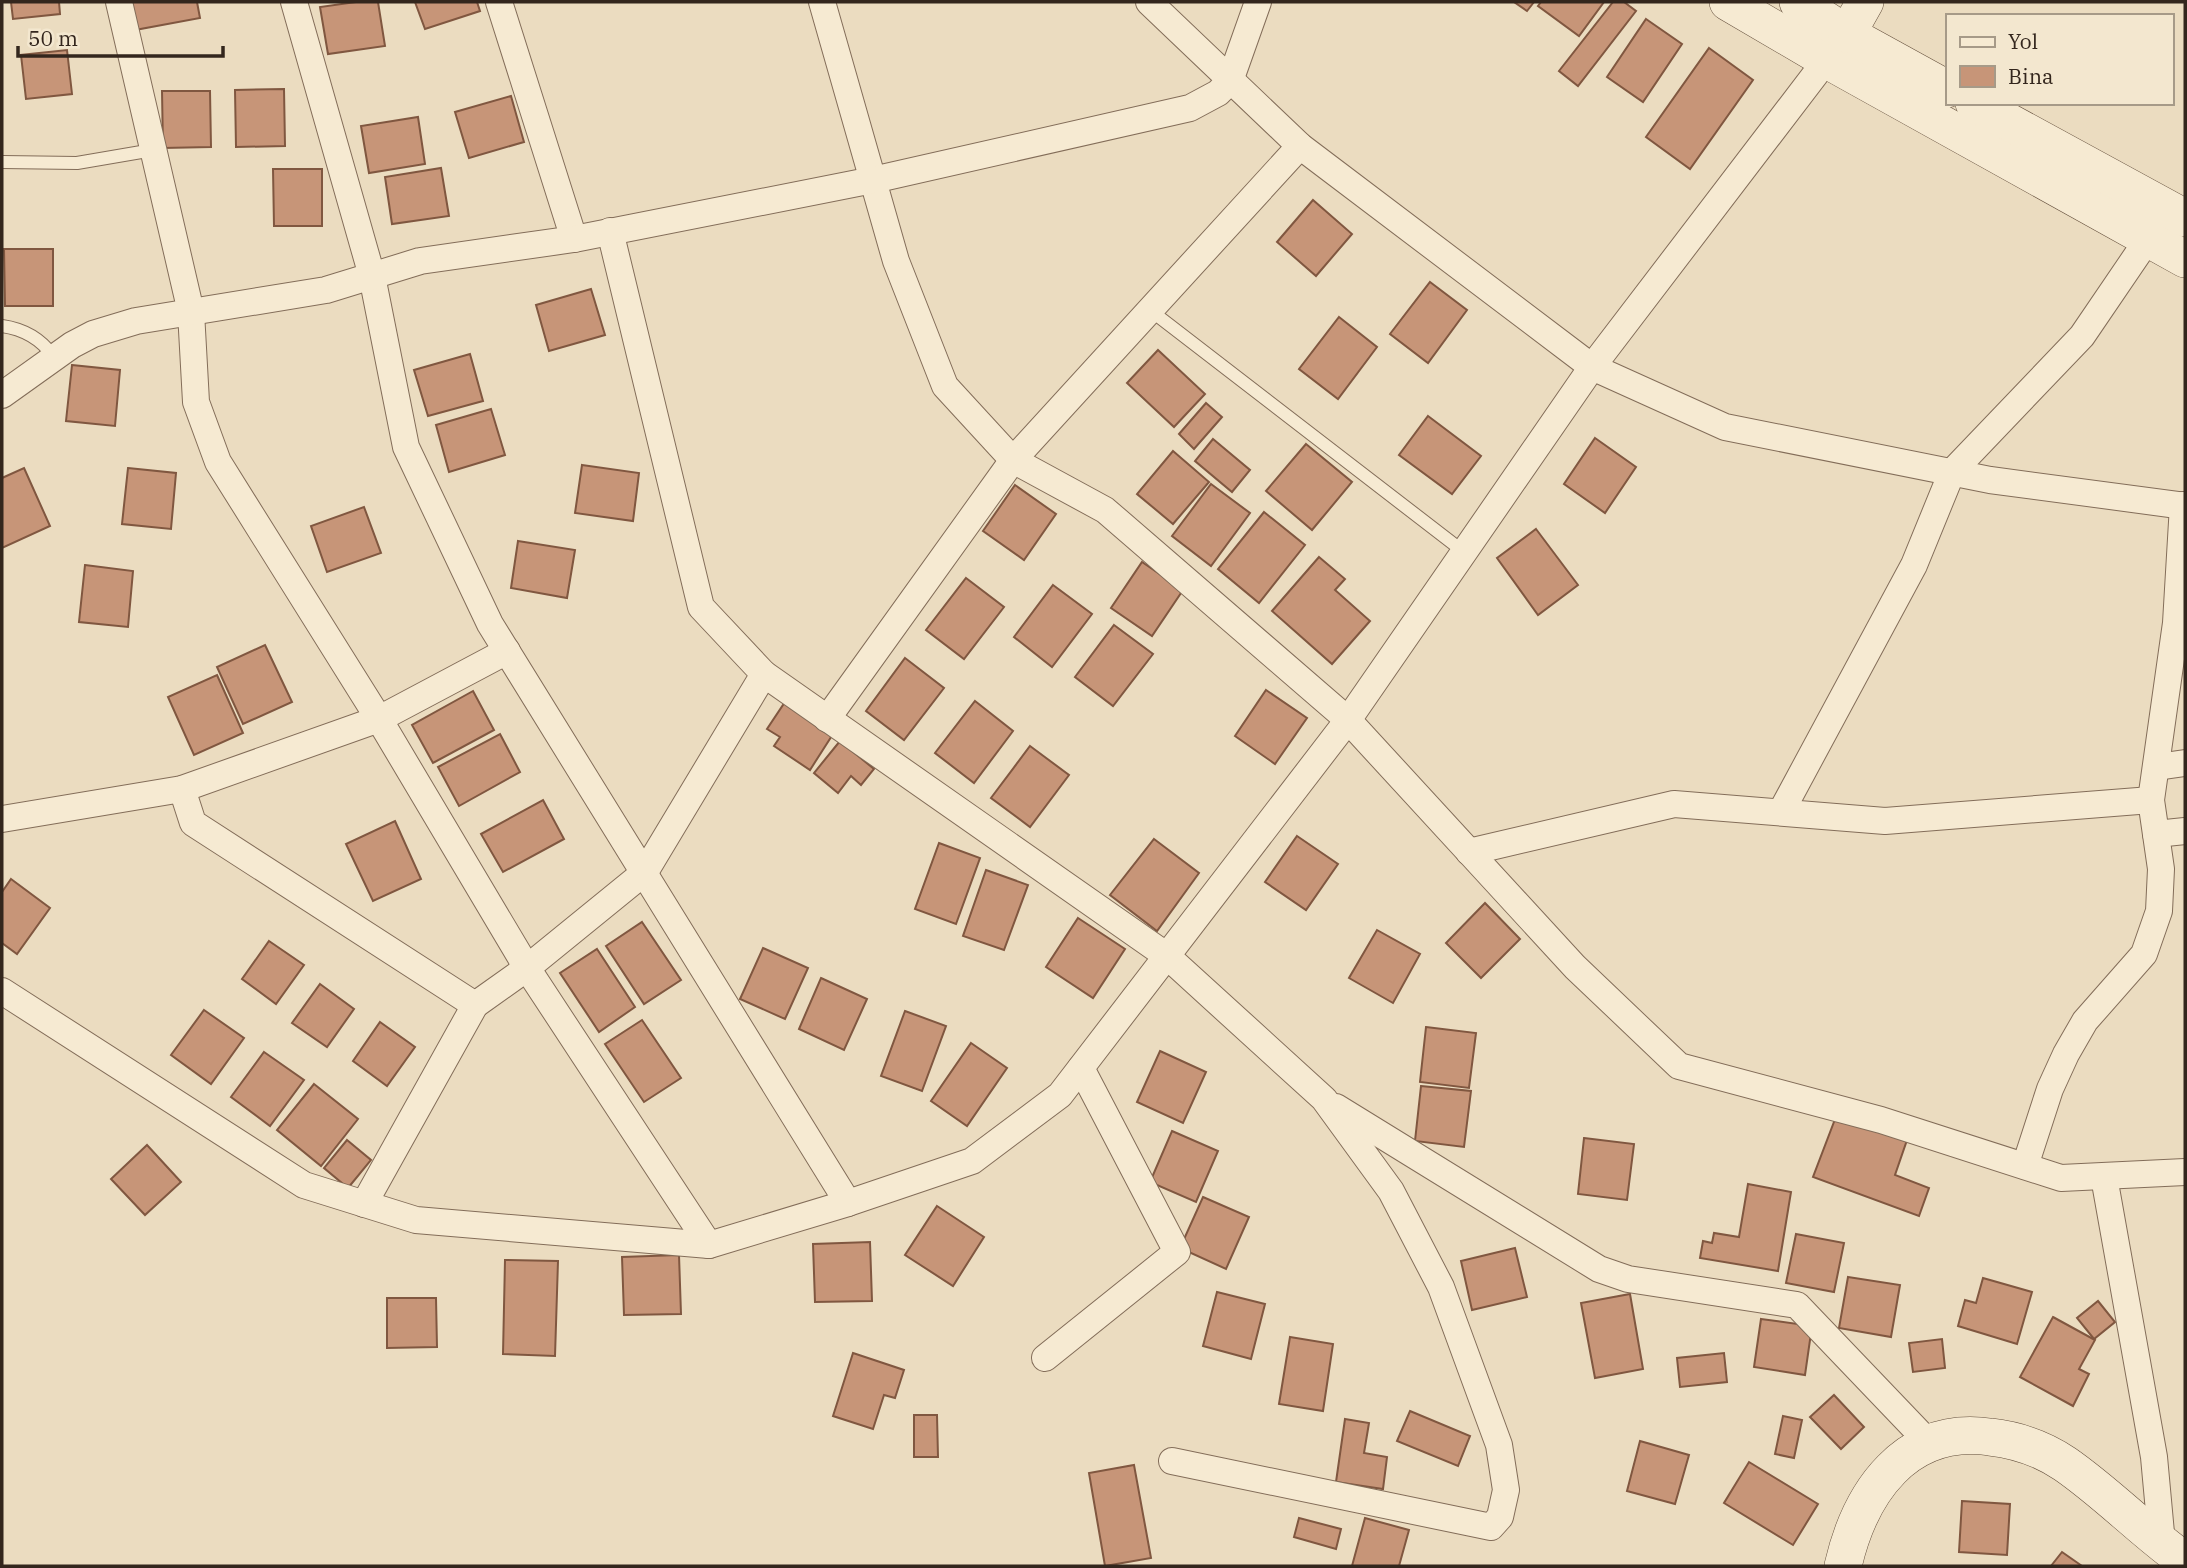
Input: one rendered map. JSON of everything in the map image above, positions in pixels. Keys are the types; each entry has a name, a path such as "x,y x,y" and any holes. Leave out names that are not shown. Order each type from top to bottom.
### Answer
{"main road":[{"path":"1728,2 1946,89"},
{"path":"1798,2 1837,47 2147,239 2185,259"},
{"path":"1837,47 1865,2"},
{"path":"1978,105 2185,219"},
{"path":"1843,1566 1854,1531 1869,1498 1883,1477 1908,1454 1929,1443 1951,1437 1978,1435 2007,1439 2036,1448 2064,1463 2174,1552"}],"street":[{"path":"119,2 191,312 196,402 218,462 379,719 527,968 709,1245"},
{"path":"295,2 372,276 406,447 490,624 848,1203"},
{"path":"499,2 574,239"},
{"path":"822,2 897,261 945,386 1013,460 1105,510 1348,720 1575,967 1679,1066 1881,1120 2061,1178 2185,1172"},
{"path":"1149,2 1300,146 1592,367 1725,427 1990,480 2184,506 2177,612 2151,800 2162,891 2153,933 2144,954 2085,1021 2066,1055 2045,1102 2025,1166"},
{"path":"2,395 53,356 93,334 115,327 326,290 421,261 574,239 873,180 1191,108 1217,93 1230,81 1258,2"},
{"path":"2,991 303,1185 416,1220 709,1245 848,1203 972,1161 1060,1096 1348,720 1592,367 1837,47"},
{"path":"827,719 1013,460 1300,146"},
{"path":"610,231 701,607 764,674 1167,956 1324,1100 1600,1269 1628,1279 1797,1305 1929,1443"},
{"path":"1781,812 1914,565 1952,472 2082,336 2147,239"},
{"path":"2,819 182,789 379,719 507,651"},
{"path":"364,1204 475,1005 527,968 645,872 764,674"},
{"path":"2157,767 2185,763"},
{"path":"182,789 193,823 475,1005"},
{"path":"1469,852 1674,804 1885,821 2151,800"},
{"path":"2156,834 2185,831"},
{"path":"1045,1358 1177,1252 1081,1068"},
{"path":"1171,1461 1491,1527 1500,1517 1506,1490 1499,1446 1441,1287 1391,1191 1324,1100"},
{"path":"2104,1177 2154,1457 2174,1552"}],"lane":[{"path":"2,162 77,163 153,150"},
{"path":"1150,310 1464,552"},
{"path":"2,326 21,330 36,338 53,356"}],"building":[{"path":"11,2 59,2 60,14 13,19"},
{"path":"130,2 197,2 200,18 135,30"},
{"path":"378,2 385,46 328,54 320,7"},
{"path":"415,2 477,2 480,11 425,29"},
{"path":"1514,2 1534,2 1527,11"},
{"path":"1541,2 1604,2 1579,36 1538,6"},
{"path":"1613,2 1624,2 1636,11 1578,86 1559,71"},
{"path":"1646,19 1682,44 1643,102 1607,77"},
{"path":"1709,48 1753,80 1690,169 1646,137"},
{"path":"67,50 72,94 26,99 21,55"},
{"path":"284,89 285,146 236,147 235,90"},
{"path":"162,91 210,91 211,147 163,148"},
{"path":"511,96 524,142 469,158 455,112"},
{"path":"418,117 425,164 369,173 361,126"},
{"path":"441,168 449,216 392,224 385,177"},
{"path":"273,169 322,169 322,226 274,226"},
{"path":"1313,200 1352,234 1316,276 1277,242"},
{"path":"4,249 53,249 53,306 5,306"},
{"path":"1430,282 1467,310 1428,363 1390,334"},
{"path":"591,289 605,335 549,351 536,305"},
{"path":"1339,317 1377,347 1338,399 1299,369"},
{"path":"1158,350 1205,394 1174,427 1127,383"},
{"path":"470,354 483,401 428,416 414,370"},
{"path":"72,365 120,370 115,426 66,421"},
{"path":"1206,403 1222,417 1194,449 1179,434"},
{"path":"491,409 505,455 449,472 436,425"},
{"path":"1428,416 1481,456 1452,494 1399,455"},
{"path":"1595,438 1636,467 1605,513 1564,484"},
{"path":"1213,439 1250,470 1232,492 1195,461"},
{"path":"1306,444 1352,482 1312,530 1266,491"},
{"path":"1173,451 1209,482 1173,524 1137,494"},
{"path":"582,465 639,473 633,521 575,513"},
{"path":"24,468 50,526 2,548 2,478"},
{"path":"128,468 176,473 171,529 122,524"},
{"path":"1211,484 1250,513 1211,566 1172,536"},
{"path":"1015,485 1056,514 1024,560 983,531"},
{"path":"364,507 381,553 327,572 311,526"},
{"path":"1264,512 1305,545 1259,603 1218,569"},
{"path":"1536,529 1578,585 1538,615 1497,558"},
{"path":"518,541 575,550 567,598 511,588"},
{"path":"1319,557 1345,579 1335,590 1370,621 1332,664 1272,611"},
{"path":"1142,562 1183,590 1152,636 1111,608"},
{"path":"85,565 133,571 128,627 79,622"},
{"path":"966,578 1004,607 964,659 926,630"},
{"path":"1053,585 1092,614 1052,667 1014,637"},
{"path":"1114,625 1153,654 1113,706 1075,677"},
{"path":"265,645 292,702 243,724 217,667"},
{"path":"905,658 944,688 904,740 866,711"},
{"path":"217,675 243,733 194,755 168,697"},
{"path":"1266,690 1307,718 1275,764 1235,736"},
{"path":"473,691 494,730 433,763 412,725"},
{"path":"975,701 1013,731 974,783 935,753"},
{"path":"785,702 833,734 810,770 774,746 780,737 767,729"},
{"path":"500,734 520,772 459,806 438,767"},
{"path":"840,741 874,769 861,785 851,776 838,793 814,773"},
{"path":"1030,746 1069,775 1030,827 991,798"},
{"path":"543,800 564,839 503,872 481,834"},
{"path":"395,821 421,879 373,901 346,844"},
{"path":"1297,836 1338,864 1306,910 1265,882"},
{"path":"1154,839 1199,873 1157,931 1110,895"},
{"path":"939,843 980,858 956,924 915,909"},
{"path":"986,870 1028,885 1004,950 963,936"},
{"path":"11,879 50,908 17,954 2,943 2,892"},
{"path":"1485,903 1520,939 1481,978 1446,943"},
{"path":"1078,918 1125,949 1093,998 1046,967"},
{"path":"642,922 681,980 644,1004 606,946"},
{"path":"1377,930 1420,954 1393,1003 1349,978"},
{"path":"269,941 304,965 276,1004 242,979"},
{"path":"763,948 808,968 785,1019 740,999"},
{"path":"597,949 635,1007 599,1032 560,973"},
{"path":"821,978 867,999 844,1050 799,1029"},
{"path":"320,984 354,1009 327,1047 292,1023"},
{"path":"204,1010 244,1038 211,1084 171,1055"},
{"path":"905,1011 946,1026 922,1091 881,1076"},
{"path":"642,1020 681,1078 644,1102 605,1044"},
{"path":"380,1022 415,1047 387,1086 353,1061"},
{"path":"1426,1027 1476,1033 1469,1088 1420,1082"},
{"path":"971,1043 1007,1068 967,1126 931,1101"},
{"path":"1160,1051 1206,1072 1183,1123 1137,1102"},
{"path":"264,1052 304,1080 270,1126 231,1097"},
{"path":"314,1084 358,1119 321,1166 277,1130"},
{"path":"1421,1086 1471,1091 1464,1147 1415,1141"},
{"path":"1837,1114 1907,1140 1895,1175 1929,1188 1919,1216 1813,1177"},
{"path":"1172,1131 1218,1151 1196,1202 1150,1182"},
{"path":"1584,1138 1634,1144 1627,1200 1578,1194"},
{"path":"347,1140 371,1160 348,1188 324,1168"},
{"path":"147,1145 181,1182 145,1215 111,1179"},
{"path":"1748,1184 1791,1192 1778,1271 1700,1258 1703,1241 1712,1243 1714,1233 1739,1237"},
{"path":"1203,1197 1249,1217 1226,1269 1180,1248"},
{"path":"937,1206 984,1237 953,1286 905,1255"},
{"path":"1796,1234 1844,1243 1834,1292 1786,1283"},
{"path":"870,1242 872,1301 815,1302 813,1244"},
{"path":"1515,1248 1527,1297 1472,1310 1461,1261"},
{"path":"679,1255 681,1314 624,1315 622,1257"},
{"path":"505,1260 558,1261 555,1356 503,1354"},
{"path":"1848,1277 1900,1285 1891,1337 1839,1328"},
{"path":"1983,1278 2032,1292 2017,1344 1958,1326 1965,1300 1976,1303"},
{"path":"1217,1292 1265,1304 1251,1359 1203,1346"},
{"path":"1630,1294 1643,1369 1595,1378 1581,1303"},
{"path":"387,1298 436,1298 437,1347 387,1348"},
{"path":"2098,1301 2115,1322 2094,1339 2077,1318"},
{"path":"2053,1317 2095,1340 2079,1369 2089,1374 2073,1406 2020,1377"},
{"path":"1761,1319 1812,1326 1805,1375 1754,1367"},
{"path":"1290,1337 1333,1344 1323,1411 1279,1404"},
{"path":"1942,1339 1945,1368 1913,1372 1909,1343"},
{"path":"853,1353 904,1370 895,1398 884,1395 873,1429 833,1416"},
{"path":"1724,1353 1727,1382 1680,1387 1677,1358"},
{"path":"1834,1395 1864,1427 1841,1449 1810,1417"},
{"path":"1410,1411 1470,1436 1458,1466 1397,1441"},
{"path":"914,1415 937,1415 938,1457 914,1457"},
{"path":"1783,1416 1802,1420 1794,1458 1775,1454"},
{"path":"1345,1419 1369,1423 1364,1453 1387,1457 1383,1489 1336,1482"},
{"path":"1640,1441 1689,1455 1675,1504 1627,1491"},
{"path":"1749,1462 1818,1504 1793,1545 1724,1503"},
{"path":"1134,1465 1151,1558 1105,1566 1089,1473"},
{"path":"1962,1501 2010,1504 2007,1555 1959,1552"},
{"path":"1299,1518 1341,1529 1336,1549 1294,1537"},
{"path":"1365,1518 1409,1530 1399,1566 1352,1566"},
{"path":"2062,1552 2082,1566 2051,1566"}]}
